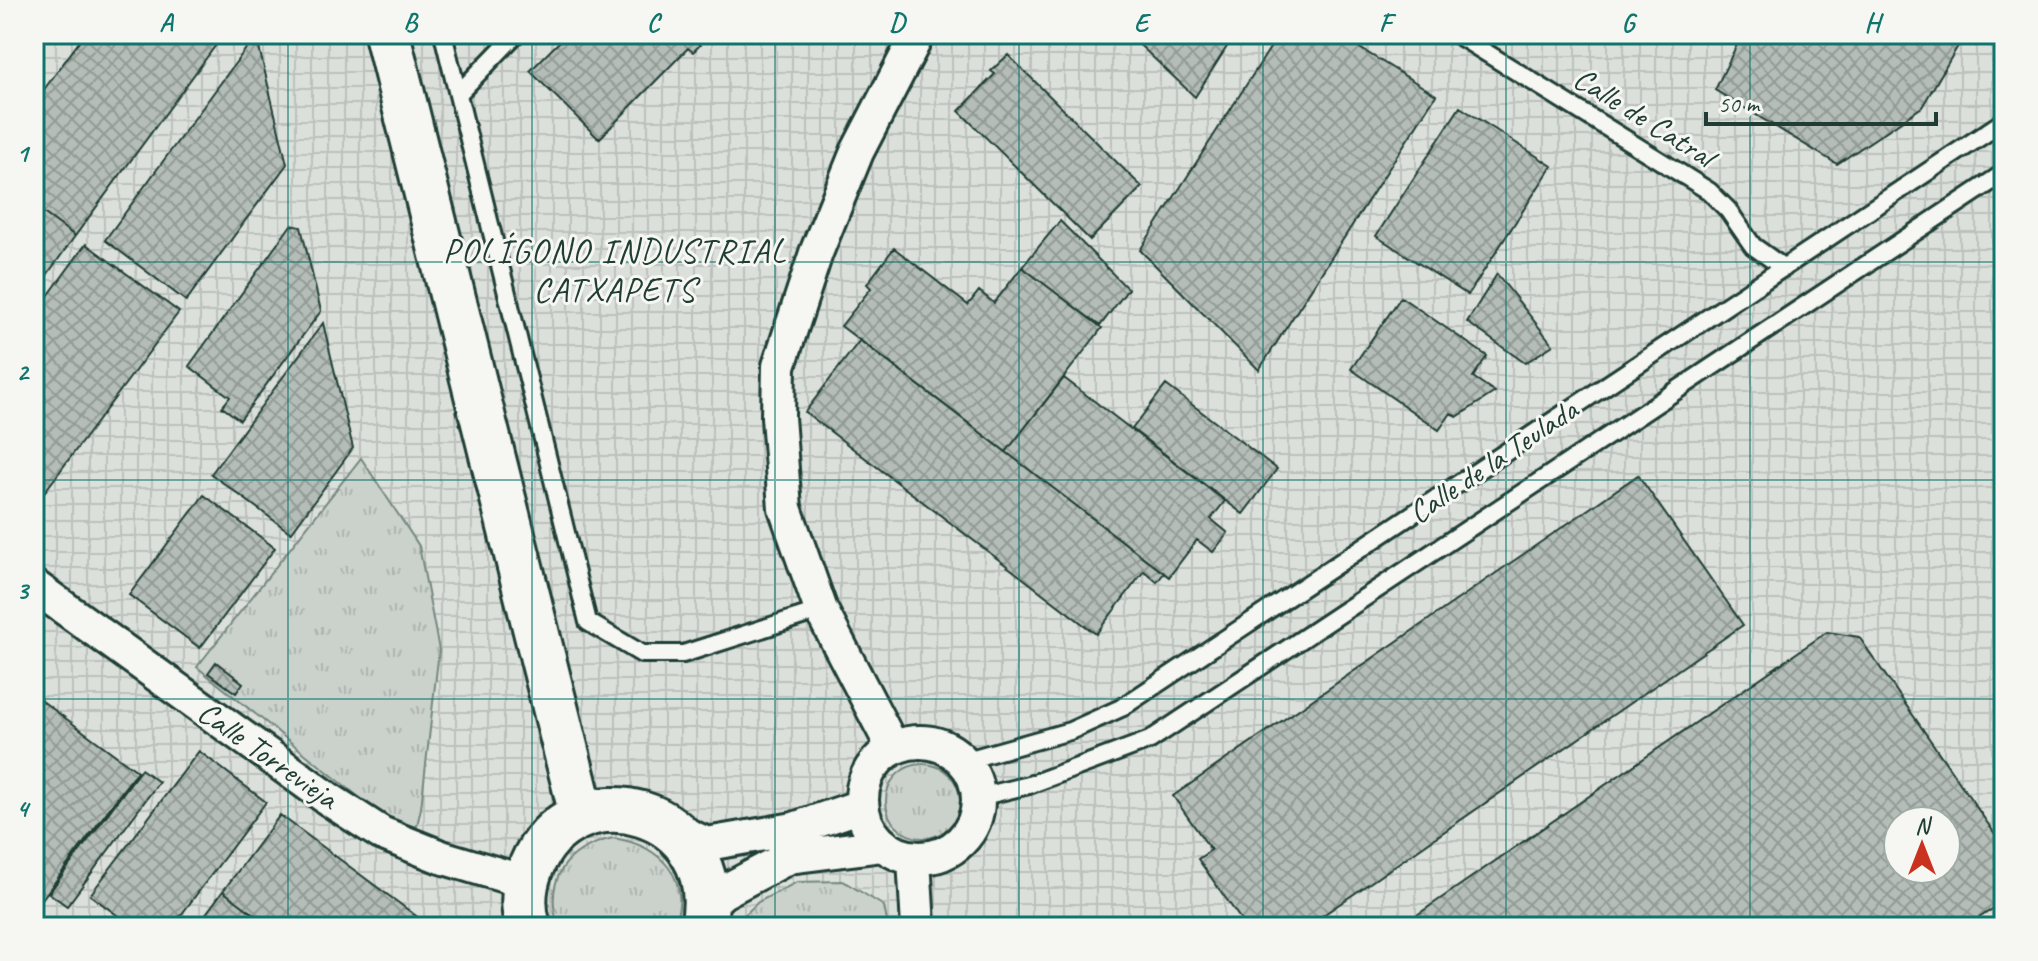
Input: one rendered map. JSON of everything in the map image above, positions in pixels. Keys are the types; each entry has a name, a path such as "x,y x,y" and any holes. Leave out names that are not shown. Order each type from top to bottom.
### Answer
{"street":[{"path":"387,34 582,815"},
{"path":"893,748 821,610 785,508 778,417 779,366 816,253 857,152 918,34"},
{"name":"Calle Torrevieja","path":"34,586 305,782 381,833 441,857 525,882"},
{"path":"912,742 927,742 946,748 963,761 974,778 979,797 976,817 965,839 952,850 933,857 914,859 894,853 876,839 864,821 861,806 863,786 876,760 893,748 912,742"},
{"path":"528,927 524,912 525,882 536,854 556,831 582,815 612,809 642,813 707,844 794,829 861,806"},
{"path":"669,826 691,848 704,875 706,916"},
{"path":"706,916 723,892 789,857 883,845"},
{"path":"914,859 918,927"}],"lane":[{"path":"443,34 588,622 642,654 683,654 821,610"},
{"path":"458,94 516,34"},
{"name":"Calle de Catral","path":"1456,34 1709,191 1728,210 1753,246 1784,268"},
{"name":"Calle de la Teulada","path":"963,761 1070,731 1121,708 2004,121"},
{"name":"Calle de la Teulada","path":"979,797 1029,785 1150,740 2004,173"}],"shaded area":[{"path":"34,34 2004,34 2004,927 34,927"}],"green space":[{"path":"361,458 419,546 439,650 417,826 395,826 197,667"},
{"path":"923,764 937,767 949,775 957,787 960,801 957,815 949,827 937,835 923,838 909,835 897,827 889,815 886,801 889,787 897,775 909,767"},
{"path":"613,838 645,848 668,867 679,893 673,927 558,927 554,894 562,869 582,850"},
{"path":"843,881 884,906 888,927 732,927 758,902 797,882"}],"building":[{"path":"85,34 224,34 75,236 34,206 34,103"},
{"path":"567,34 700,34 694,40 700,45 693,52 688,48 599,139 530,71"},
{"path":"1128,34 1235,34 1195,97"},
{"path":"1279,34 1337,34 1436,95 1259,370 1140,250"},
{"path":"1742,34 1965,34 1922,107 1837,164 1715,90"},
{"path":"256,35 287,164 186,301 105,240"},
{"path":"1008,55 1142,187 1090,240 959,111 995,74 991,71"},
{"path":"1460,107 1552,166 1468,295 1376,236"},
{"path":"34,206 75,236 34,293"},
{"path":"1060,221 1128,289 1100,326 1022,267"},
{"path":"291,225 301,227 321,311 240,420 222,407 230,397 189,366"},
{"path":"86,244 179,312 34,506 34,315"},
{"path":"894,248 968,305 979,291 994,303 1022,267 1102,328 1006,452 841,326 871,288 867,284"},
{"path":"1497,274 1553,345 1525,363 1467,322"},
{"path":"1401,297 1487,356 1473,377 1495,392 1457,417 1451,413 1439,430 1351,369"},
{"path":"323,323 353,448 291,533 211,474"},
{"path":"860,340 1164,573 1157,582 1144,571 1096,634 805,412"},
{"path":"1064,378 1225,501 1211,519 1228,533 1213,552 1197,540 1169,577 1006,452"},
{"path":"1166,385 1277,469 1243,514 1132,429"},
{"path":"1638,475 1743,625 1306,927 1246,927 1198,859 1211,850 1173,796"},
{"path":"204,495 275,548 200,648 129,595"},
{"path":"1827,632 1859,637 2004,847 2004,901 1966,927 1409,927 1411,919"},
{"path":"216,662 243,683 236,693 208,673"},
{"path":"34,695 137,771 34,910"},
{"path":"199,751 266,802 172,927 133,927 90,895"},
{"path":"141,769 159,782 67,906 49,893"},
{"path":"280,815 431,927 271,927 223,891"},
{"path":"223,891 271,927 196,927"},
{"path":"1141,917 1148,927 1126,927"}],"district":[{"name":"POLÍGONO INDUSTRIAL CATXAPETS","path":"615,270"}]}
